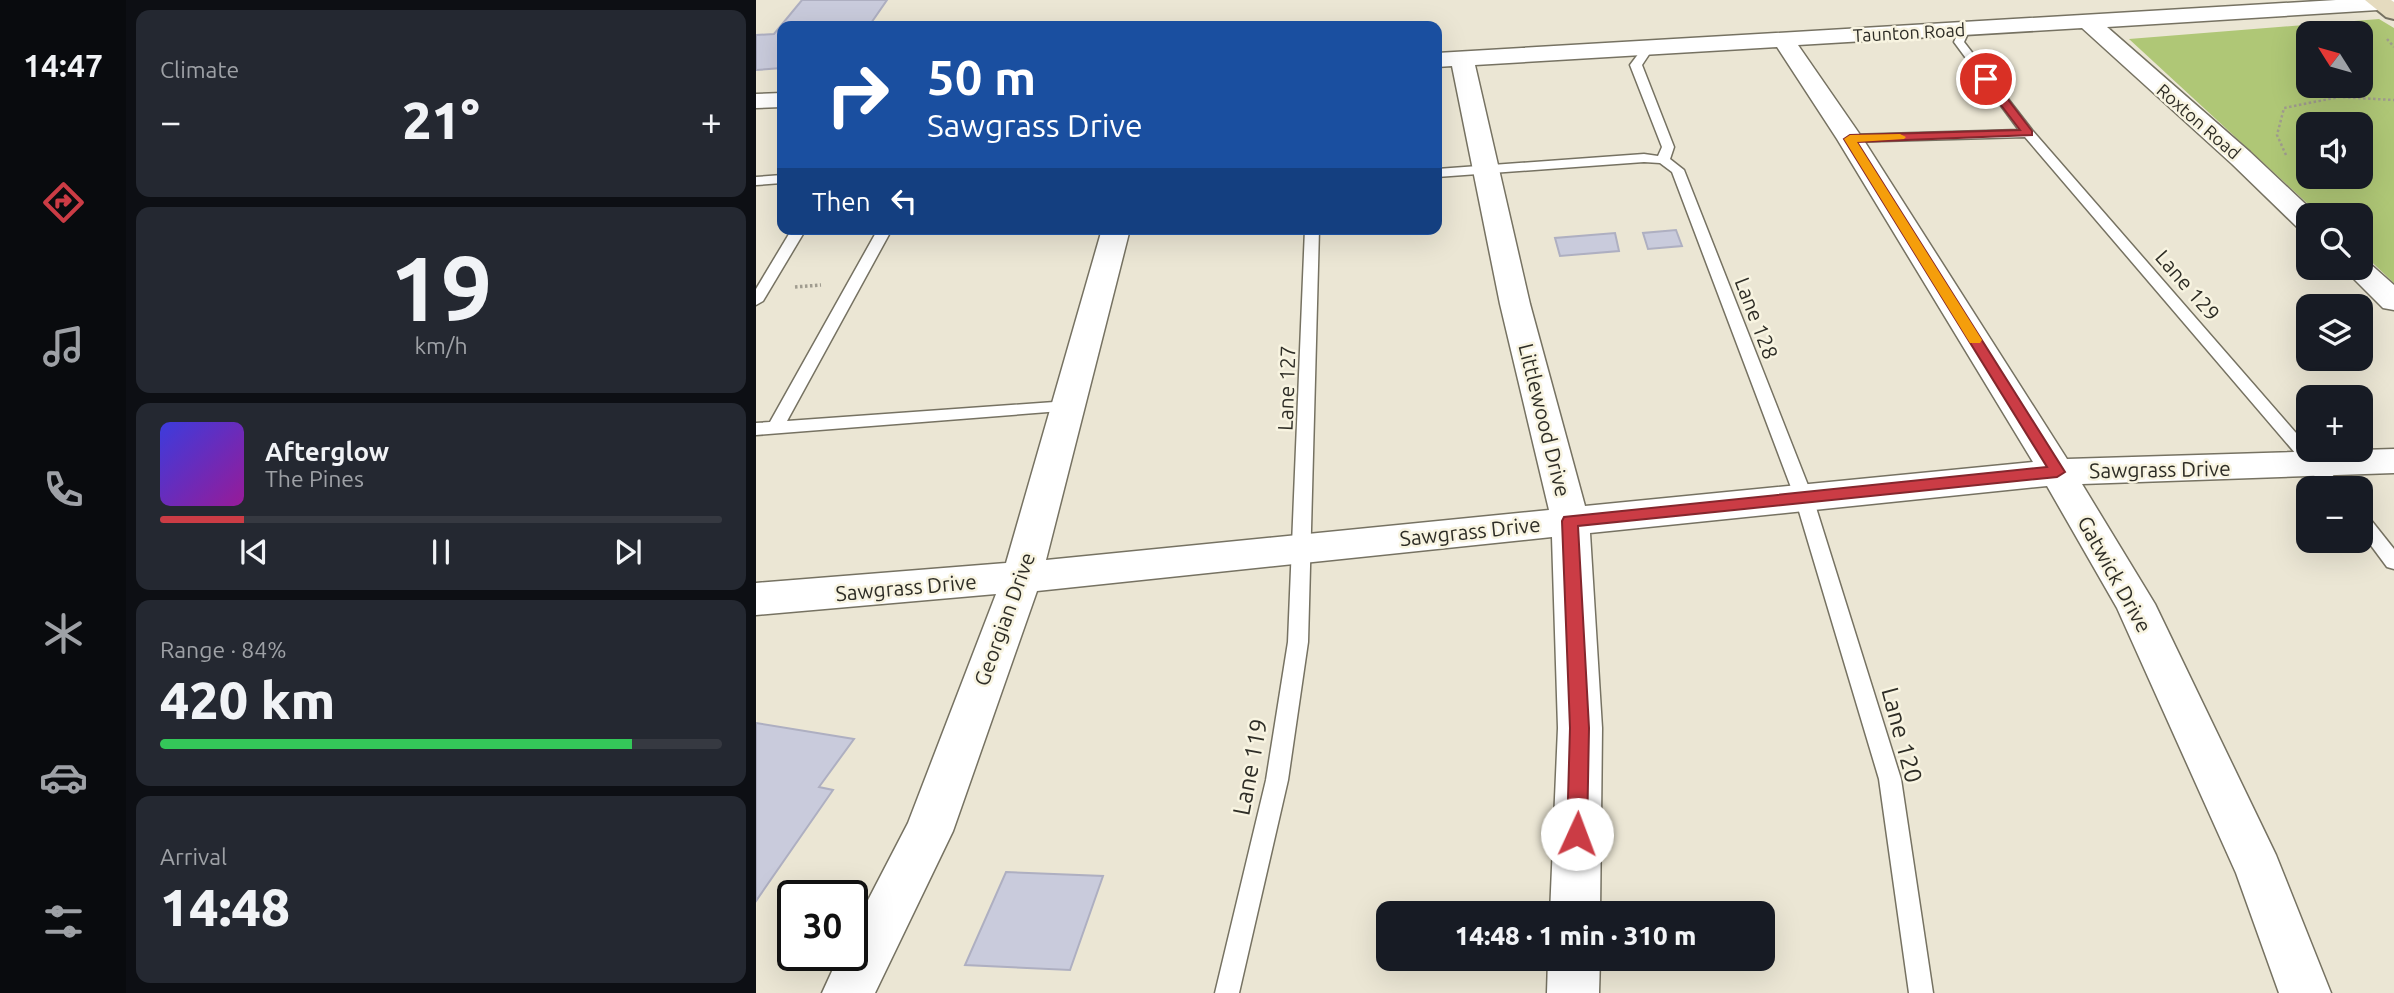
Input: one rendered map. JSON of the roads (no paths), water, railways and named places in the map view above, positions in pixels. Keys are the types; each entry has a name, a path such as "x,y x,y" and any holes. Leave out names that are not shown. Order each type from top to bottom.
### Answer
{"street":[{"name":"Taunton Road","path":"1450,59 2386,5"},
{"name":"Roxton Road","path":"2087,21 2296,211"},
{"name":"Gatwick Drive","path":"1783,40 1850,139 2057,472 2135,604 2259,870 2305,993"},
{"name":"Littlewood Drive","path":"1450,59 1484,169 1570,521 1580,728 1575,901"},
{"path":"756,101 777,100"},
{"name":"Georgian Drive","path":"848,993 929,831 1022,577 1114,235"},
{"path":"2371,280 2394,301"},
{"name":"Sawgrass Drive","path":"2330,476 2394,461"},
{"name":"Sawgrass Drive","path":"756,599 1022,577 2057,472 2296,476"},
{"path":"1573,993 1574,971"}],"lane":[{"name":"Lane 129","path":"1965,29 1959,42 2028,133 2325,476"},
{"path":"1442,173 1663,160 1668,147 1636,65 1649,47"},
{"path":"1850,139 2028,133"},
{"name":"Lane 128","path":"1663,160 1678,170 1804,498"},
{"path":"756,181 777,179"},
{"path":"759,295 795,235"},
{"path":"776,427 882,235"},
{"name":"Lane 127","path":"1302,548 1312,235"},
{"path":"756,429 1068,406"},
{"name":"Lane 120","path":"1804,498 1890,779 1921,993"},
{"path":"2373,535 2394,562"},
{"name":"Lane 119","path":"1227,993 1277,780 1298,642 1302,548"}]}
